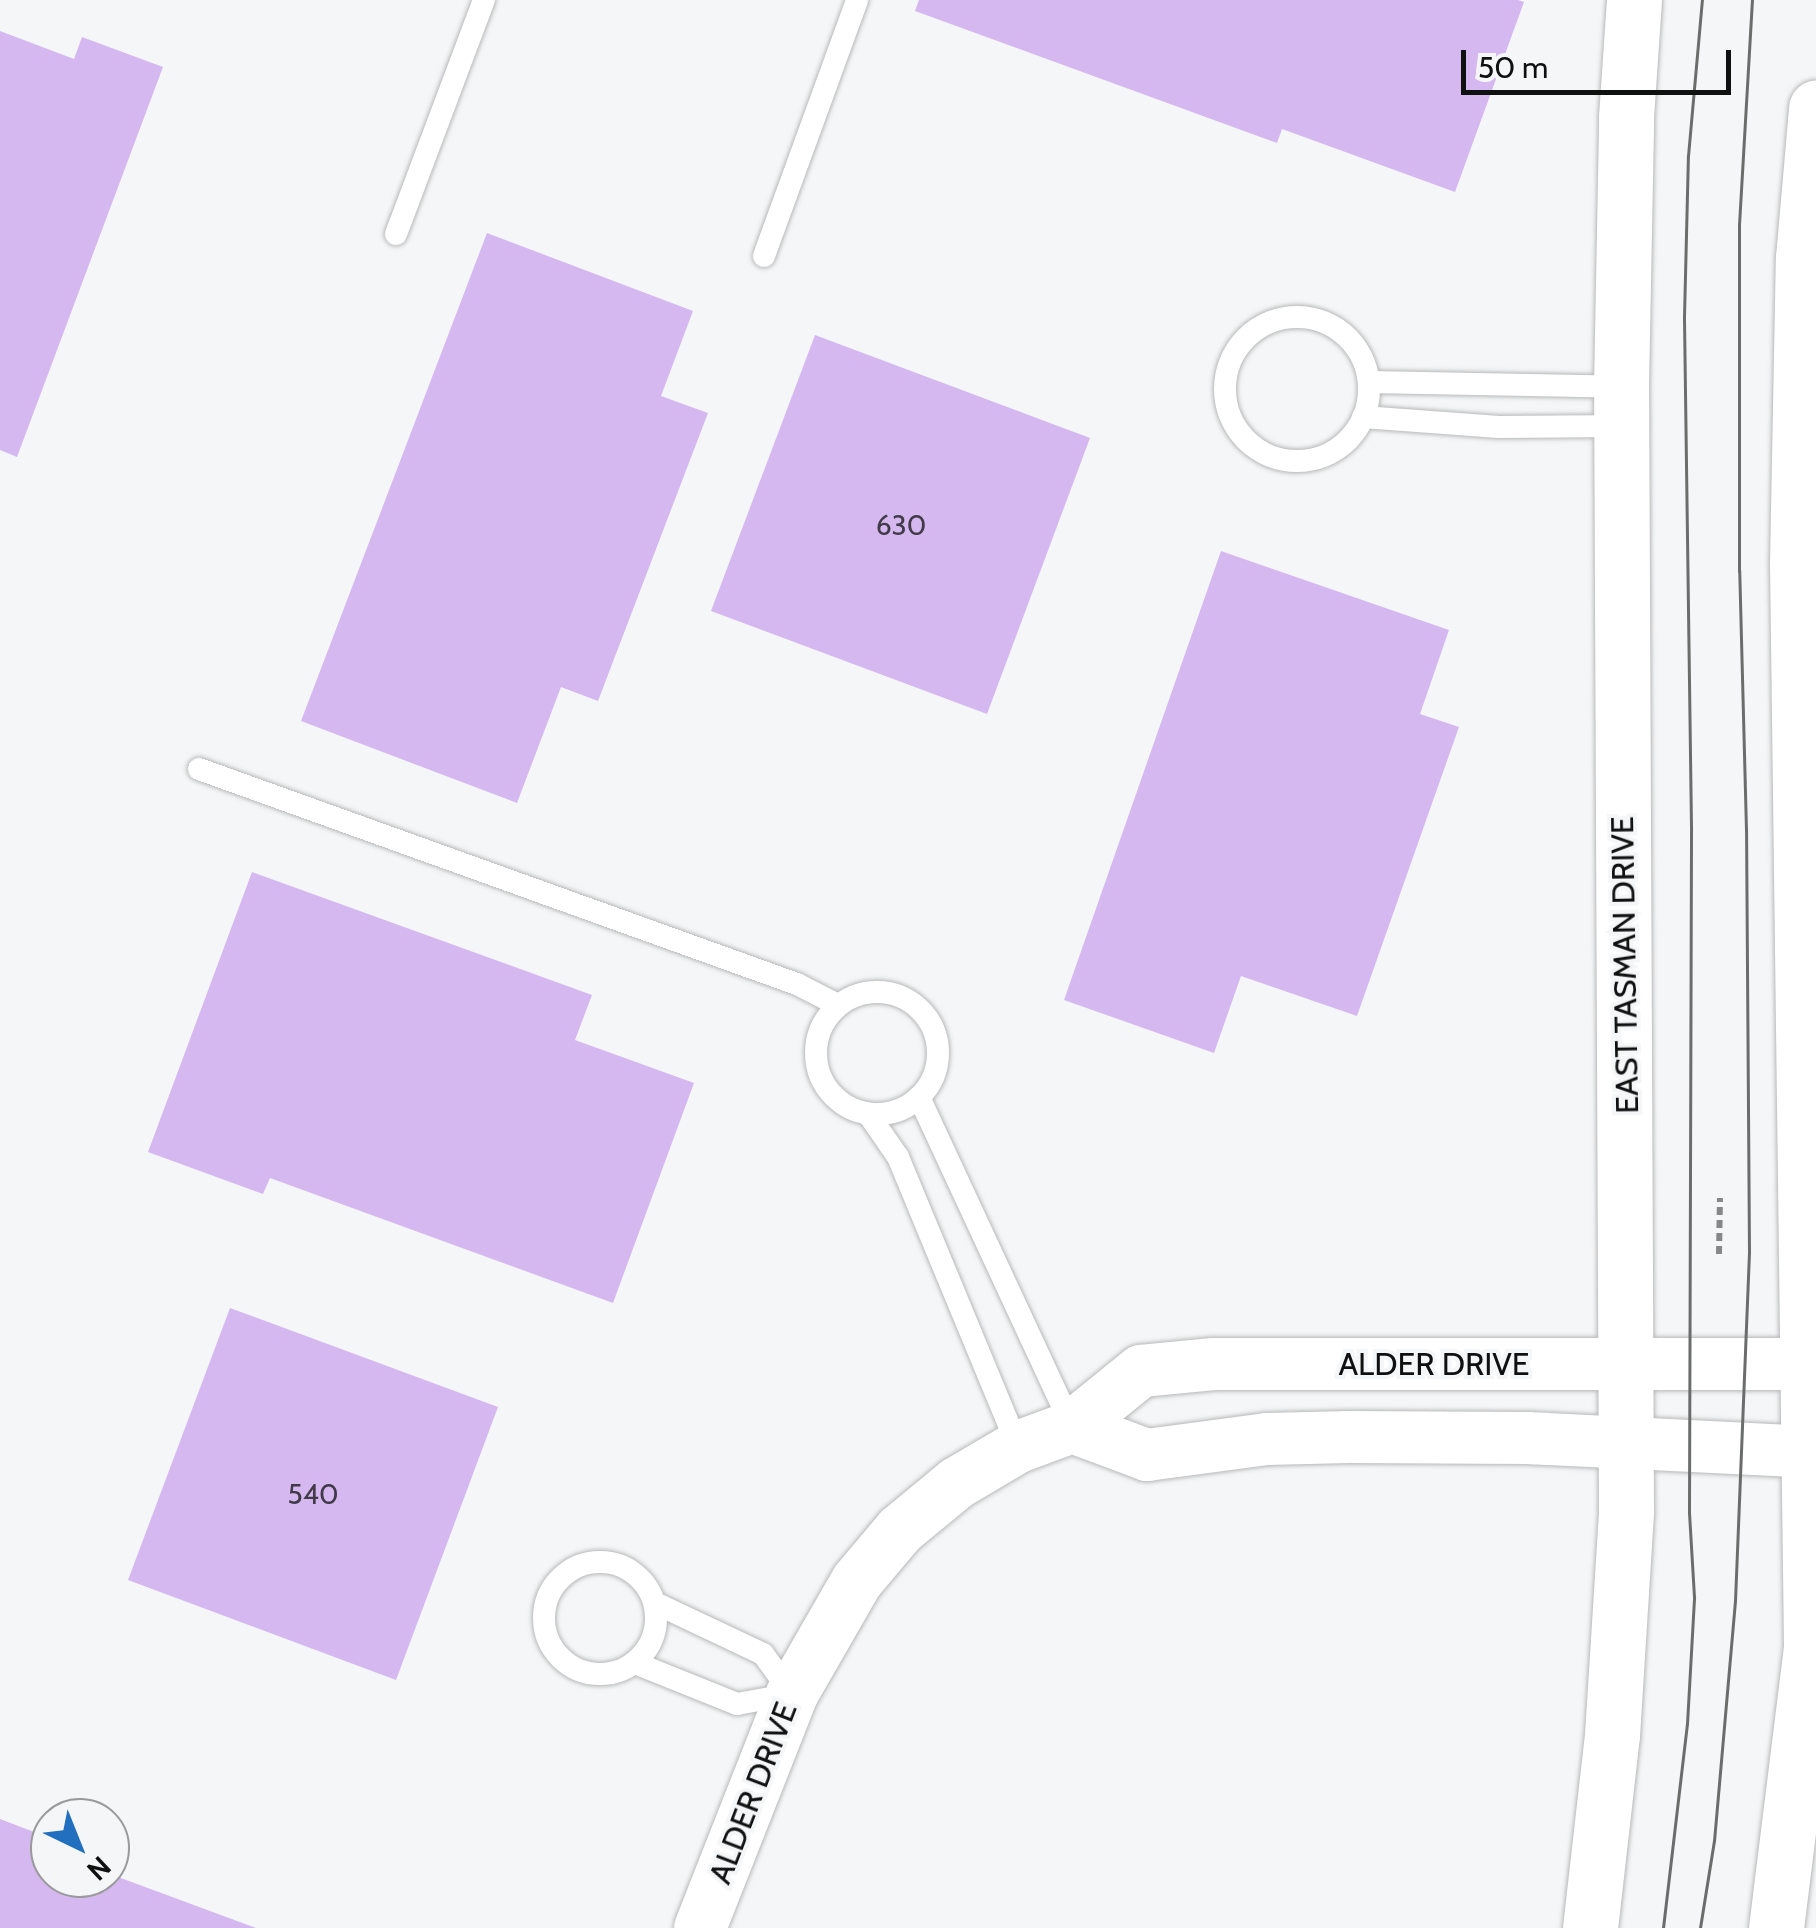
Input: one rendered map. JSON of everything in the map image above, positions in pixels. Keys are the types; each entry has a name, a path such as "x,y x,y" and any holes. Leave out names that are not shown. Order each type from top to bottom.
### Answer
{"main road":[{"name":"EAST TASMAN DRIVE","path":"1590,1928 1614,1715 1626,1512 1622,407 1626,117 1634,0"},
{"path":"1776,1928 1811,1646 1812,1364 1797,545 1803,258 1816,108"}],"street":[{"name":"ALDER DRIVE","path":"700,1928 792,1694 857,1581 900,1530 957,1483 1018,1447 1072,1427 1142,1371 1214,1364 1812,1364"},
{"path":"1072,1427 1147,1455 1267,1438 1527,1438 1812,1452"}],"lane":[{"path":"396,234 484,0"},
{"path":"764,256 857,0"},
{"path":"1290,316 1319,318 1344,332 1362,355 1370,382 1363,417 1353,436 1330,454 1303,462 1274,459 1250,445 1232,423 1224,395 1226,367 1240,342 1263,324 1290,316"},
{"path":"1370,382 1622,407"},
{"path":"1363,417 1500,427 1622,407"},
{"path":"199,769 798,984 838,1004"},
{"path":"884,991 907,998 926,1014 937,1036 939,1060 931,1084 920,1097 894,1113 870,1115 837,1100 817,1070 819,1034 838,1004 860,994 884,991"},
{"path":"920,1097 1072,1427"},
{"path":"870,1115 898,1157 1018,1447"},
{"path":"608,1561 629,1568 645,1583 655,1603 656,1625 650,1646 634,1663 615,1672 593,1674 572,1667 554,1652 545,1633 544,1610 551,1589 565,1572 586,1563 608,1561"},
{"path":"634,1663 737,1704 792,1694 762,1654 655,1603"}],"path":[{"path":"1719,1254 1720,1198"}],"building":[{"path":"919,0 1524,2 1455,192 1282,129 1277,143 915,11"},
{"path":"0,31 74,59 82,37 163,67 17,457 0,450"},
{"path":"487,233 693,311 661,396 708,413 598,701 561,687 517,803 301,721"},
{"path":"815,335 1090,438 987,714 711,611"},
{"path":"1221,551 1449,630 1420,714 1459,727 1357,1016 1241,976 1214,1053 1064,1000"},
{"path":"252,872 592,995 575,1040 694,1083 613,1303 270,1178 263,1194 148,1152"},
{"path":"230,1308 498,1407 396,1680 128,1580"},
{"path":"0,1819 30,1830 30,1898 130,1898 130,1881 256,1928 0,1928"}],"tram line":[{"path":"1663,1928 1687,1724 1694,1597 1689,1513 1691,827 1684,317 1688,156 1702,0"},
{"path":"1700,1928 1714,1841 1735,1601 1749,1253 1746,830 1739,571 1739,225 1752,0"}]}
